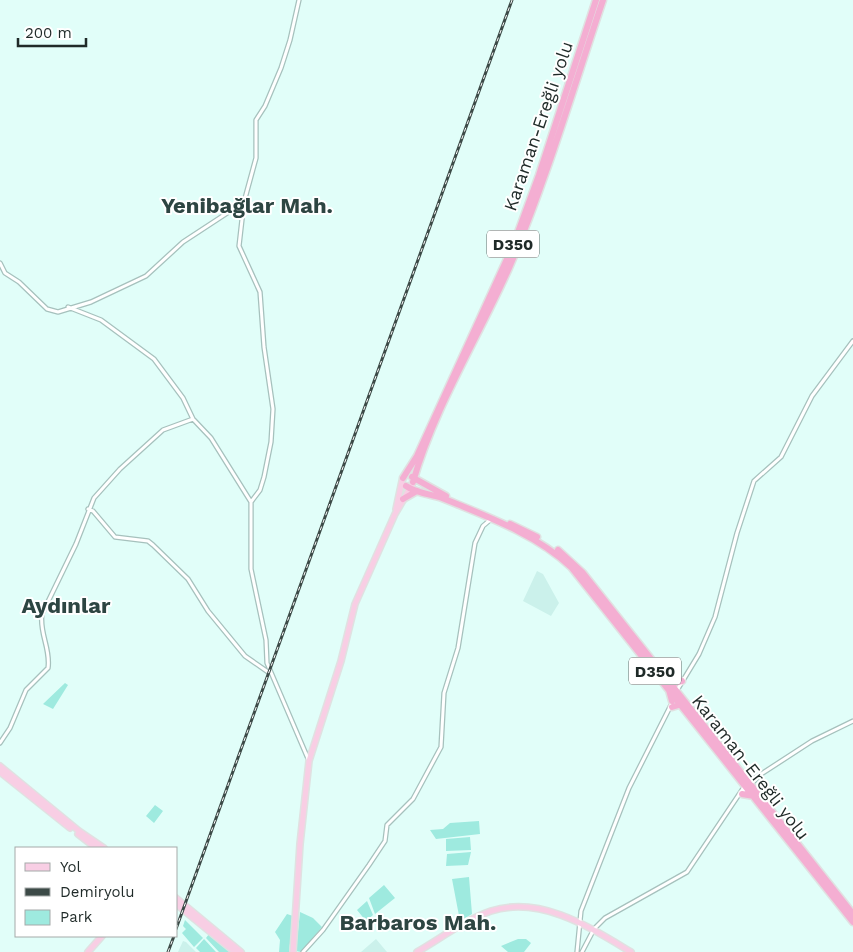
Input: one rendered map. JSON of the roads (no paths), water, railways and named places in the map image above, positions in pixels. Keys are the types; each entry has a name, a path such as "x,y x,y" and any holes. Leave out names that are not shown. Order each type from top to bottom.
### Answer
{"highway":[{"name":"Karaman-Ereğli yolu","path":"409,482 417,456 512,246 539,175 596,0"},
{"name":"Karaman-Ereğli yolu","path":"409,482 420,462 517,248 603,0"},
{"path":"420,462 419,475 432,489"},
{"name":"Karaman-Ereğli yolu","path":"409,482 432,489 529,532 568,557 668,679 676,696"},
{"name":"Karaman-Ereğli yolu","path":"409,482 422,492 528,536 558,555 582,580 668,687 683,702 853,914"},
{"path":"403,499 412,492 422,492"},
{"path":"668,679 674,683 676,696 683,702"},
{"path":"748,784 756,793"},
{"name":"Karaman-Ereğli yolu","path":"756,793 853,922"}],"main road":[{"path":"394,514 403,499 409,482"},
{"path":"293,952 301,838 309,761 343,654 355,604 409,482"},
{"path":"0,766 79,831 103,847"},
{"path":"0,772 95,847"},
{"path":"178,900 241,952"},
{"path":"178,906 236,952"},
{"path":"418,952 468,921 493,911 514,908 532,909 580,922 631,952"},
{"path":"89,952 103,937"}],"street":[{"path":"251,502 260,490 264,477 273,419 264,347 262,298 239,246 244,202 256,158 256,120 265,106 281,68 290,40 299,0"},
{"path":"0,263 4,273 19,282 47,309 58,312 68,307 90,302 146,276 183,242 244,202"},
{"path":"68,307 101,320 150,355 182,398 193,419 210,438 251,502 251,569 266,640 269,672 309,761"},
{"path":"577,952 580,911 629,788 699,654 715,617 736,534 754,481 781,457 812,396 853,341"},
{"path":"0,743 10,728 26,690 48,668 48,654 40,624 42,614 78,539 88,509 94,498 120,469 163,430 193,419"},
{"path":"88,509 93,511 115,537 148,541 153,545 188,580 208,611 245,656 269,672"},
{"path":"303,952 322,930 369,865 384,840 388,825 413,798 441,747 444,692 458,648 475,543 484,526 490,520"},
{"path":"582,952 594,929 605,918 688,872 748,784 812,741 853,721"}],"railway":[{"path":"178,923 512,0"},
{"path":"168,952 174,937"}],"district":[{"name":"Yenibağlar Mah.","path":"247,205"},
{"name":"Aydınlar","path":"66,605"},
{"name":"Barbaros Mah.","path":"418,922"}]}
